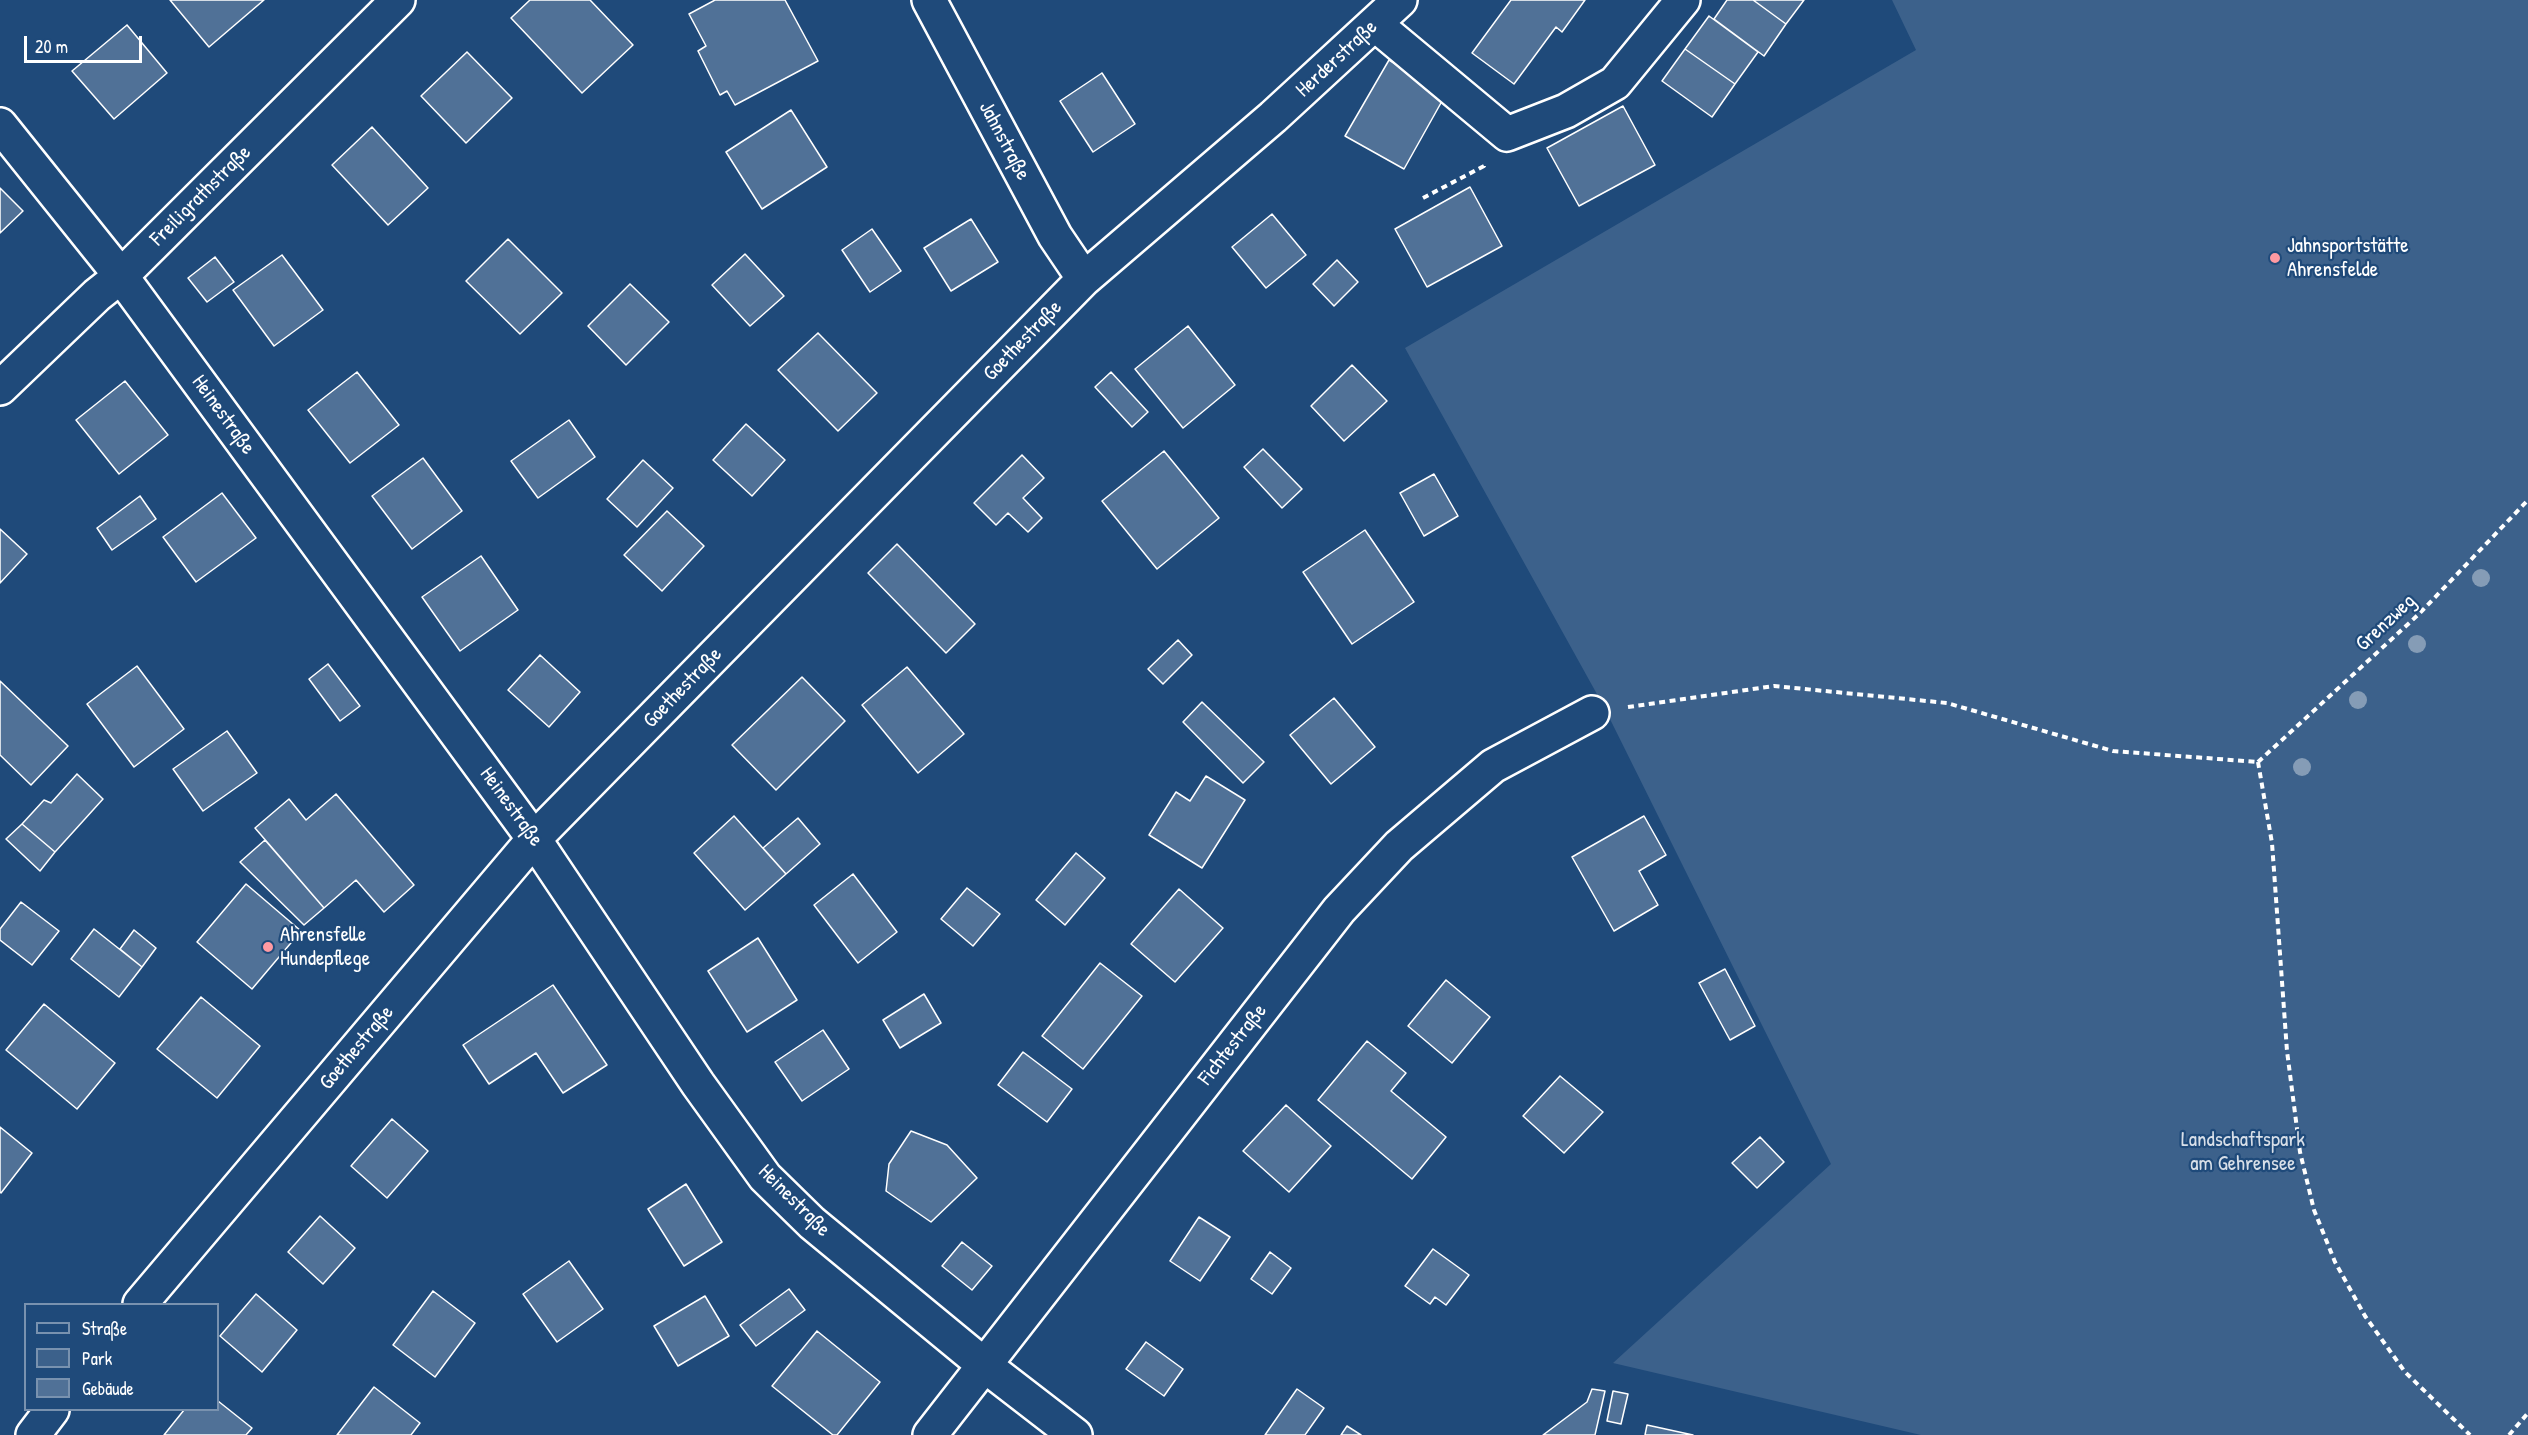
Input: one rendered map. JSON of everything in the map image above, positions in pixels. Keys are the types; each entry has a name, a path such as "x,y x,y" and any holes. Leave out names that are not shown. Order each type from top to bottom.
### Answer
{"street":[{"name":"Freiligrathstraße","path":"0,387 97,295 121,276 398,0"},
{"name":"Jahnstraße","path":"929,0 1055,237 1084,279"},
{"name":"Herderstraße","path":"1273,117 1400,0"},
{"path":"1375,24 1507,134 1566,111 1615,83 1683,0"},
{"name":"Goethestraße","path":"142,1303 534,839 1084,279 1273,117"},
{"name":"Heinestraße","path":"0,125 121,276 534,839 698,1084 765,1177 812,1222 983,1364 1075,1435"},
{"name":"Fichtestraße","path":"930,1435 983,1364 1339,910 1399,846 1493,766 1592,712"},
{"path":"33,1435 51,1411"}],"path":[{"path":"1423,198 1484,166 1478,110"},
{"name":"Grenzweg","path":"2258,762 2419,614 2528,500"},
{"path":"1592,712 1774,686 1947,703 2113,751 2258,762 2272,843 2287,1051 2300,1152 2314,1210 2335,1262 2365,1316 2405,1372 2470,1435"},
{"path":"2509,1435 2528,1413"}],"green space":[{"name":"Landschaftspark am Gehrensee","path":"1892,0 2528,0 2528,1435 1921,1435 1613,1363 1831,1164 1603,705 1405,348 1916,50"}],"building":[{"path":"170,0 264,0 209,47"},
{"path":"530,0 590,0 633,45 582,93 511,18"},
{"path":"715,0 785,0 818,61 735,105 727,91 720,95 698,51 706,46 689,14"},
{"path":"1511,0 1585,0 1562,32 1556,27 1514,84 1472,53"},
{"path":"1727,0 1753,0 1786,24 1764,56 1714,19"},
{"path":"1753,0 1804,0 1786,24"},
{"path":"1709,16 1758,52 1735,84 1685,49"},
{"path":"127,25 167,73 114,119 72,71"},
{"path":"1685,49 1735,84 1712,117 1662,81"},
{"path":"467,52 512,98 466,143 421,96"},
{"path":"1389,60 1446,94 1404,169 1345,136"},
{"path":"1102,73 1135,124 1093,152 1060,101"},
{"path":"1623,106 1655,165 1579,206 1547,148"},
{"path":"791,110 827,167 762,209 726,152"},
{"path":"372,127 428,188 388,225 332,165"},
{"path":"1470,187 1502,246 1427,287 1395,229"},
{"path":"0,188 23,211 0,233"},
{"path":"1272,214 1306,255 1266,288 1232,247"},
{"path":"971,219 998,262 951,291 924,248"},
{"path":"872,229 901,271 870,292 842,250"},
{"path":"508,239 562,293 520,334 466,281"},
{"path":"745,254 784,296 750,326 712,285"},
{"path":"282,255 323,310 274,346 233,290"},
{"path":"215,257 234,282 207,302 188,278"},
{"path":"1337,260 1358,282 1334,306 1313,284"},
{"path":"630,284 669,322 626,365 588,326"},
{"path":"1188,326 1235,385 1183,428 1135,369"},
{"path":"818,333 877,393 838,431 778,370"},
{"path":"1352,365 1387,401 1344,441 1311,406"},
{"path":"357,372 399,425 350,463 308,410"},
{"path":"1111,372 1148,412 1132,427 1095,387"},
{"path":"125,381 168,435 119,474 76,420"},
{"path":"569,420 595,457 538,498 511,461"},
{"path":"746,424 785,460 752,496 713,460"},
{"path":"1263,449 1302,489 1282,508 1244,467"},
{"path":"1164,451 1219,518 1157,569 1102,501"},
{"path":"1022,455 1044,478 1023,498 1042,518 1028,532 1008,513 996,525 974,503"},
{"path":"423,458 462,511 412,549 372,496"},
{"path":"643,460 673,488 637,527 607,499"},
{"path":"1434,474 1458,516 1424,536 1400,493"},
{"path":"222,493 256,538 196,582 163,537"},
{"path":"140,496 156,519 112,550 97,528"},
{"path":"667,511 704,546 662,591 624,555"},
{"path":"0,529 27,554 0,583"},
{"path":"1365,530 1414,602 1352,644 1303,572"},
{"path":"897,544 975,624 946,653 868,573"},
{"path":"481,556 518,610 460,651 422,597"},
{"path":"1178,640 1192,655 1163,684 1148,669"},
{"path":"540,655 580,692 549,727 508,690"},
{"path":"328,664 360,706 340,721 309,679"},
{"path":"137,666 184,729 134,767 87,704"},
{"path":"907,667 964,734 918,773 862,705"},
{"path":"802,677 845,721 776,790 732,745"},
{"path":"0,681 68,746 31,785 0,755"},
{"path":"1334,698 1375,747 1331,784 1290,735"},
{"path":"1202,702 1264,762 1243,783 1183,722"},
{"path":"227,731 257,773 203,811 173,769"},
{"path":"77,774 103,799 55,852 22,824 44,800 51,803"},
{"path":"1206,776 1245,800 1202,868 1149,835 1176,792 1190,801"},
{"path":"336,794 414,885 384,912 356,880 324,908 255,828 289,799 306,820"},
{"path":"734,816 786,874 745,910 694,853"},
{"path":"1644,816 1666,855 1639,871 1658,905 1614,931 1572,857"},
{"path":"798,818 820,844 786,874 763,848"},
{"path":"22,824 55,852 40,871 6,839"},
{"path":"265,840 324,908 304,925 240,862"},
{"path":"1076,853 1105,878 1065,925 1036,900"},
{"path":"853,874 897,932 858,963 814,905"},
{"path":"246,884 301,931 252,989 197,942"},
{"path":"967,888 1000,914 973,946 941,919"},
{"path":"1179,889 1223,928 1175,982 1131,944"},
{"path":"21,902 59,931 32,965 0,940 0,929"},
{"path":"94,929 142,967 119,997 71,959"},
{"path":"134,930 156,948 142,967 120,949"},
{"path":"758,938 797,1000 747,1032 708,971"},
{"path":"1100,963 1142,996 1083,1069 1042,1036"},
{"path":"1725,969 1755,1026 1730,1040 1699,983"},
{"path":"1446,980 1490,1017 1452,1063 1408,1026"},
{"path":"553,985 607,1065 563,1093 536,1053 489,1084 463,1045"},
{"path":"924,994 941,1023 900,1048 883,1020"},
{"path":"201,997 260,1046 217,1098 157,1049"},
{"path":"44,1004 115,1063 77,1109 6,1050"},
{"path":"823,1030 849,1069 802,1101 775,1062"},
{"path":"1367,1041 1406,1073 1391,1091 1446,1137 1412,1179 1318,1100"},
{"path":"1023,1052 1072,1089 1047,1122 998,1085"},
{"path":"1560,1076 1603,1112 1564,1153 1523,1116"},
{"path":"1286,1105 1331,1146 1289,1192 1243,1151"},
{"path":"392,1119 428,1151 387,1198 351,1166"},
{"path":"0,1127 32,1153 1,1193 0,1192"},
{"path":"911,1131 947,1145 977,1178 931,1222 886,1191 889,1164"},
{"path":"1760,1137 1784,1162 1757,1188 1732,1163"},
{"path":"686,1184 722,1242 684,1266 648,1209"},
{"path":"320,1216 355,1248 323,1284 288,1252"},
{"path":"1199,1217 1230,1237 1200,1281 1170,1261"},
{"path":"962,1242 992,1266 972,1290 942,1266"},
{"path":"1433,1249 1469,1275 1446,1305 1435,1297 1430,1304 1405,1286"},
{"path":"1270,1252 1291,1268 1272,1294 1251,1279"},
{"path":"569,1261 603,1309 557,1342 523,1294"},
{"path":"789,1289 805,1310 756,1346 740,1325"},
{"path":"433,1291 475,1323 435,1377 393,1345"},
{"path":"256,1294 297,1330 262,1372 220,1336"},
{"path":"705,1296 729,1336 678,1366 654,1326"},
{"path":"817,1331 880,1382 837,1435 833,1435 772,1386"},
{"path":"1146,1342 1183,1369 1164,1396 1126,1369"},
{"path":"374,1387 420,1423 411,1435 337,1435"},
{"path":"1297,1389 1324,1408 1305,1435 1265,1435"},
{"path":"1592,1389 1605,1391 1595,1435 1543,1435 1587,1402"},
{"path":"1613,1391 1628,1394 1621,1424 1607,1421"},
{"path":"219,1402 252,1428 246,1435 164,1435 183,1411 219,1411"},
{"path":"1647,1425 1693,1435 1645,1435"},
{"path":"1347,1426 1361,1435 1341,1435"}],"place":[{"name":"Jahnsportstätte Ahrensfelde","path":"2275,258"},
{"name":"Ahrensfelle Hundepflege","path":"268,947"}]}
